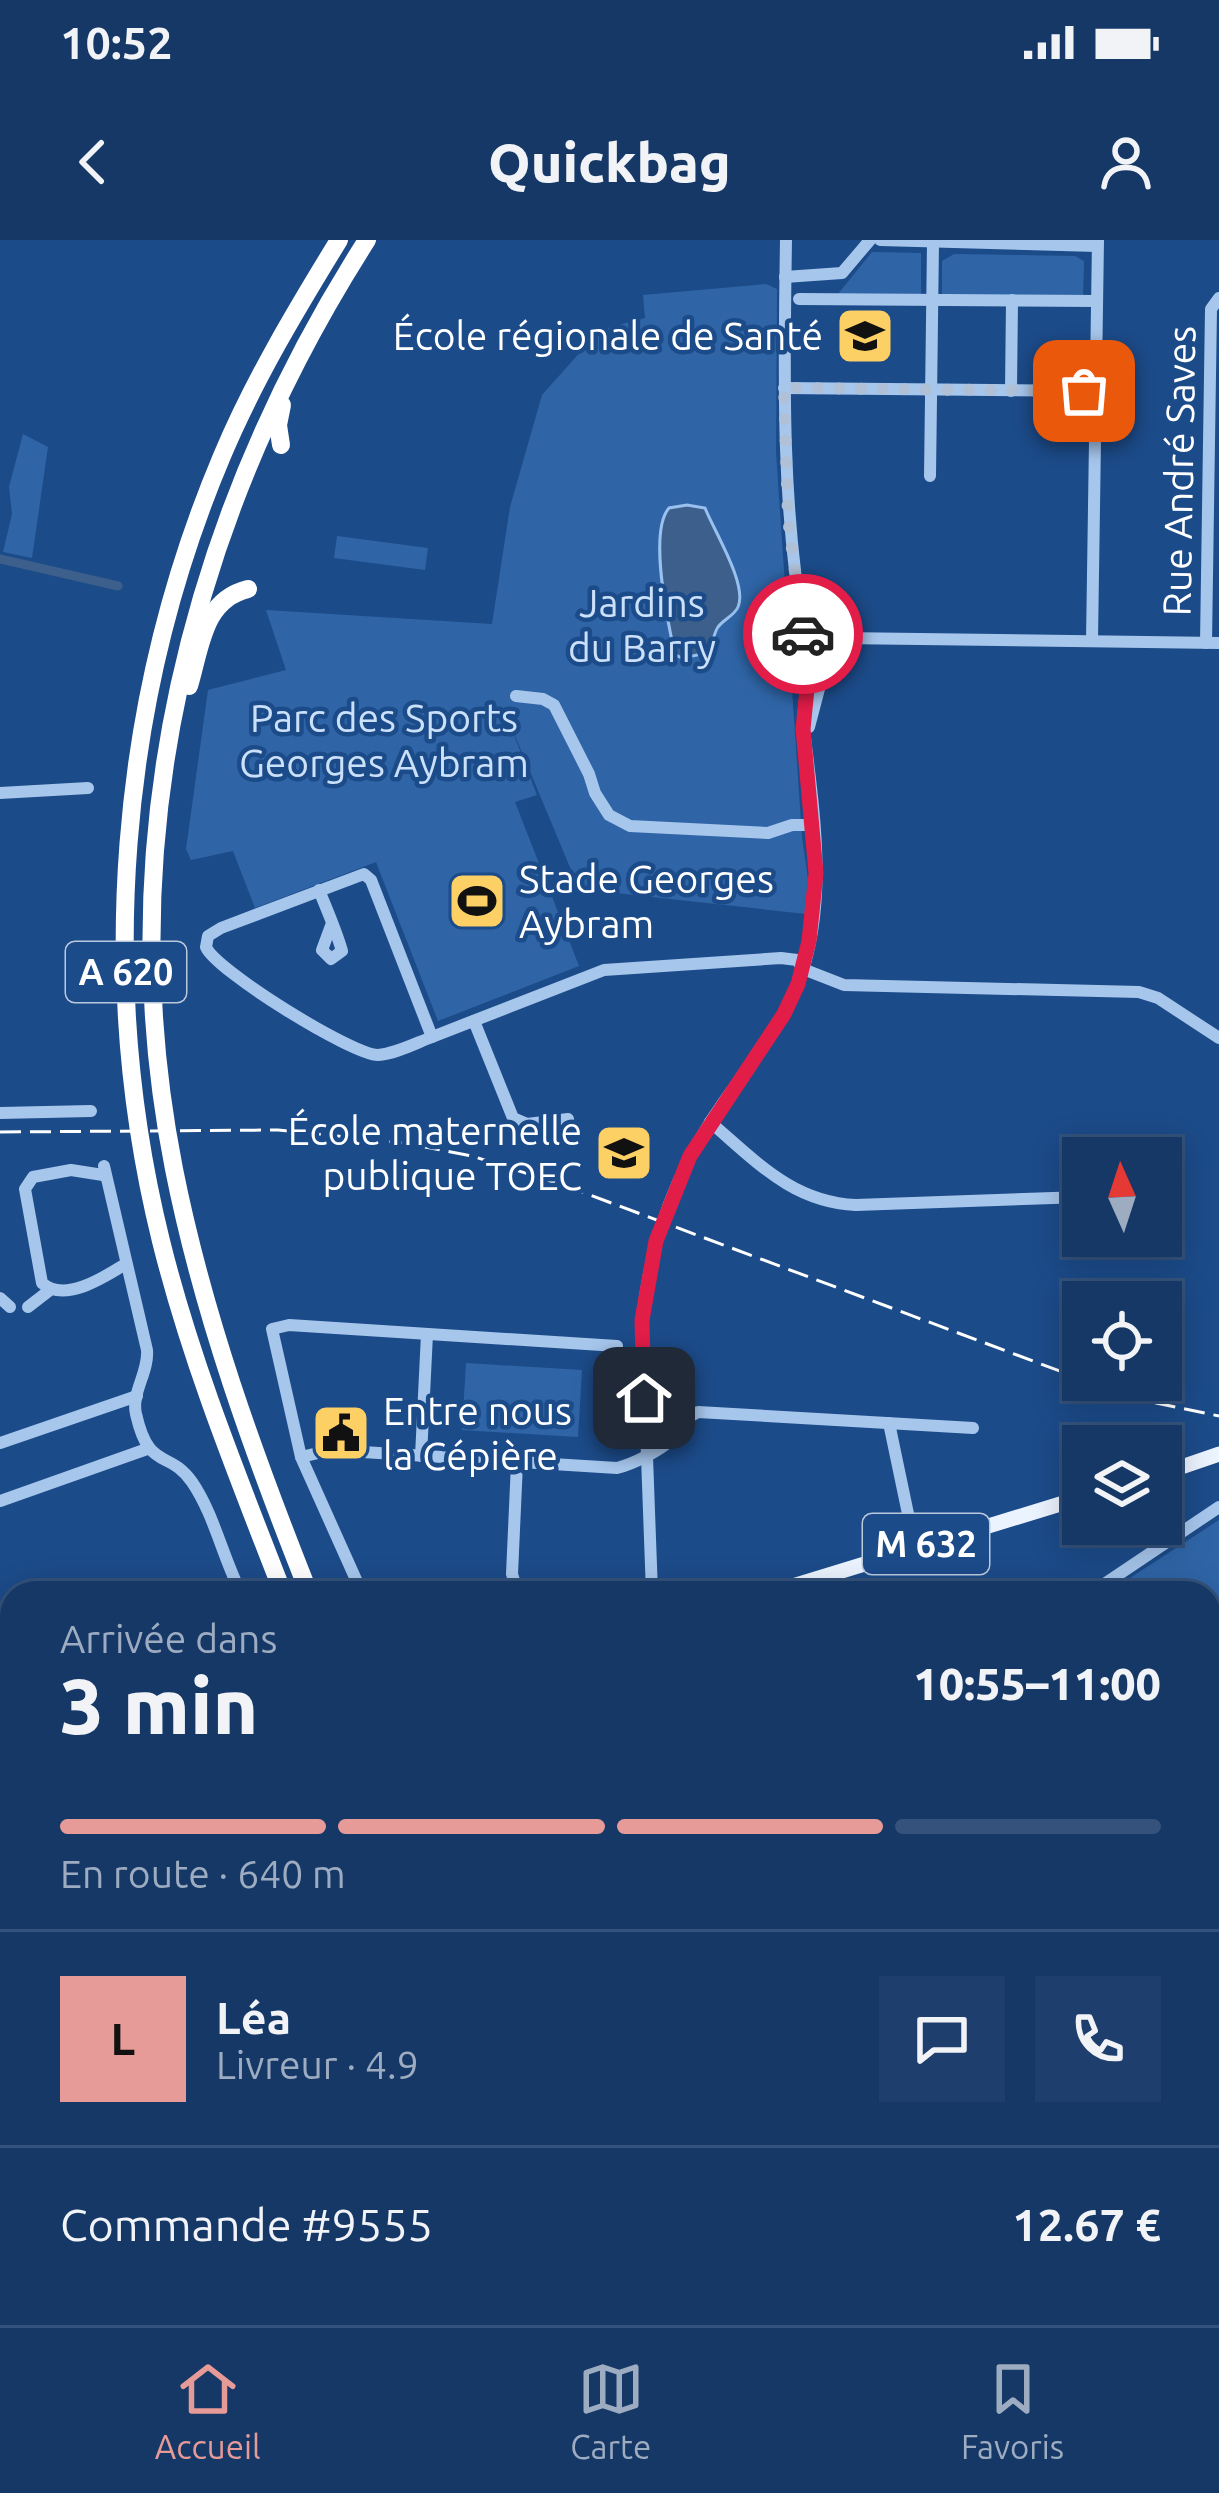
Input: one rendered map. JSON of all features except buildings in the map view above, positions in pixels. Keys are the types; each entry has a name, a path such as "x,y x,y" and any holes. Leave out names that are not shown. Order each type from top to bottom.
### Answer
{"highway":[{"name":"A 620","path":"279,1581 196,1362 160,1240 132,1081 125,888 135,772 180,571 246,403 339,240"},
{"name":"A 620","path":"305,1581 221,1353 184,1220 154,1012 152,926 161,789 182,668 205,578 242,476 286,376 367,240"},
{"path":"281,445 278,425 286,376"},
{"path":"170,736 214,607 229,594 248,589"}],"main road":[{"path":"1182,1470 1219,1458"},
{"name":"M 632","path":"811,1581 1062,1506"},
{"name":"M 632","path":"824,1581 916,1550"}],"street":[{"path":"648,1581 642,1320 647,1276 677,1185 710,1122 766,1045 802,969 816,903 806,738 807,666 798,654 804,632 788,519 786,240"},
{"path":"785,277 842,273 870,240"},
{"path":"880,240 1097,243 1092,641"},
{"path":"930,476 933,243"},
{"path":"799,299 1097,301"},
{"name":"Rue André Saves","path":"1213,643 1216,300"},
{"path":"1011,391 1012,301"},
{"path":"784,388 1095,392"},
{"path":"798,589 820,626"},
{"path":"804,632 820,626 831,629 841,646 851,648 977,639 1213,643"},
{"path":"807,666 824,670 835,664 841,646"},
{"path":"806,738 824,670"},
{"path":"517,696 554,705 595,793 609,815 630,826 768,833 791,825 812,825"},
{"path":"0,793 88,788"},
{"path":"432,1037 368,875 208,936 206,952 226,971 370,1054 382,1055 474,1022 604,970 790,959 802,969 863,987 1139,992 1159,998 1219,1038"},
{"path":"320,890 332,922"},
{"path":"474,1022 513,1118 527,1124 568,1120"},
{"path":"0,1112 91,1111"},
{"path":"710,1122 780,1181 827,1202 1062,1198"},
{"path":"124,1265 100,1280 61,1292 50,1290 42,1282 25,1189 33,1177 103,1170 147,1350 135,1409 147,1449 192,1482 236,1581"},
{"path":"28,1307 50,1290"},
{"path":"357,1581 301,1457 272,1329 289,1325 617,1346"},
{"path":"421,1456 427,1334"},
{"path":"0,1443 137,1396"},
{"path":"301,1457 331,1450 617,1468 672,1439 691,1414 973,1428"},
{"path":"890,1423 916,1550"},
{"path":"0,1501 147,1449"},
{"path":"514,1581 517,1463"},
{"path":"1109,1581 1219,1507"}],"green space":[{"path":"872,252 921,253 921,295 838,294"},
{"path":"954,254 1075,256 1084,261 1083,298 942,295 942,261"},
{"name":"Jardins du Barry","path":"766,284 777,289 776,452 808,879 806,914 579,889 506,714 537,795 515,802 579,966 438,1021 376,862 255,908 233,851 191,860 186,849 208,690 286,670 266,610 492,624 510,507 542,395 600,330 645,318 643,295"},
{"path":"23,434 48,447 32,558 3,552 12,514 9,487"},
{"path":"337,536 428,548 425,570 334,558"},
{"path":"466,1363 582,1370 578,1437 462,1430"},
{"path":"1219,1520 1219,1581 1125,1581"}],"shaded area":[{"path":"669,508 705,508 740,597 736,610 716,630 708,653 682,658 675,655 668,622 660,537"}],"waterway":[{"path":"0,559 118,586"}],"railway":[{"path":"0,1132 278,1130 405,1143 472,1156 566,1186 1097,1385 1219,1416"}],"way so far":[{"path":"803,634 788,519 784,388 1084,391"}],"place":[{"name":"École régionale de Santé","path":"865,336"},
{"name":"Stade Georges Aybram","path":"477,901"},
{"name":"École maternelle publique TOEC","path":"624,1153"},
{"name":"Entre nous la Cépière","path":"341,1433"}],"route":[{"path":"644,1398 642,1320 656,1241 690,1156 784,1014 809,941 816,873 803,729 807,666 798,654 803,634"}],"park label":[{"name":"Parc des Sports Georges Aybram","path":"384,740"}]}
